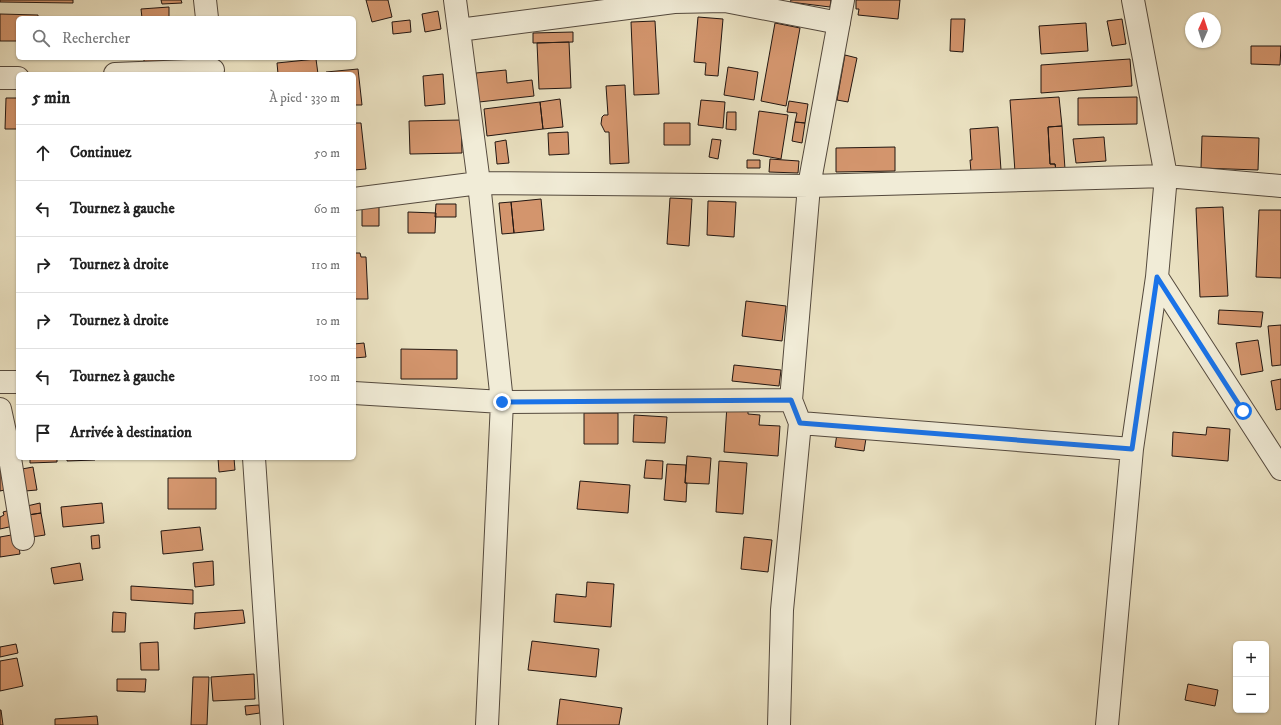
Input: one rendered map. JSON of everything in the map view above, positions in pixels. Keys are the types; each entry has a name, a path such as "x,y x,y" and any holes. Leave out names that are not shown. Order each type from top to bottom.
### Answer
{"street":[{"path":"205,0 207,16"},
{"path":"455,0 479,183 502,402 487,725"},
{"path":"779,725 782,610 800,423 791,400 809,186 843,0"},
{"path":"1107,725 1132,449 1157,277 1166,176 1133,0"},
{"path":"459,30 674,1 725,2 839,23"},
{"path":"143,72 213,67"},
{"path":"0,78 16,78"},
{"path":"356,199 479,183 809,186 1166,176 1281,186"},
{"path":"1157,277 1281,469"},
{"path":"0,382 16,382"},
{"path":"356,393 502,402 791,400"},
{"path":"0,409 8,446 23,540"},
{"path":"800,423 1132,449"},
{"path":"254,460 272,725"}],"building":[{"path":"0,0 73,0 73,3 0,2"},
{"path":"161,0 181,0 182,3 162,4"},
{"path":"366,0 388,0 392,17 372,22"},
{"path":"791,0 831,0 830,7 790,2"},
{"path":"856,0 900,0 898,19 858,15 859,9 856,9"},
{"path":"169,7 169,16 142,16 141,9"},
{"path":"438,11 441,29 425,32 422,14"},
{"path":"0,14 38,15 16,16 16,41 0,41"},
{"path":"698,17 723,19 718,76 705,75 706,63 694,62"},
{"path":"951,19 965,19 963,52 950,51"},
{"path":"1122,19 1126,44 1112,46 1107,21"},
{"path":"410,20 411,32 393,34 392,22"},
{"path":"655,21 659,94 634,95 631,22"},
{"path":"775,23 800,28 786,106 761,101"},
{"path":"1086,23 1088,51 1041,54 1039,26"},
{"path":"573,32 573,42 533,43 533,33"},
{"path":"569,42 571,88 539,89 537,43"},
{"path":"1251,46 1281,46 1280,65 1251,64"},
{"path":"845,55 857,58 848,102 837,100"},
{"path":"1130,59 1132,86 1041,93 1041,65"},
{"path":"144,60 171,61 144,63"},
{"path":"181,60 199,60 199,64 181,65"},
{"path":"316,60 318,72 278,72 277,63"},
{"path":"728,67 758,72 754,100 724,95"},
{"path":"358,69 362,105 356,105 356,72 326,72"},
{"path":"506,70 507,83 532,80 534,96 479,102 476,73"},
{"path":"443,74 445,104 425,106 423,76"},
{"path":"625,85 629,163 610,164 609,132 605,132 601,124 602,117 604,115 608,115 606,86"},
{"path":"1059,97 1062,126 1048,127 1050,164 1055,164 1056,170 1015,172 1010,100"},
{"path":"1137,97 1137,124 1078,125 1078,98"},
{"path":"6,98 16,98 16,129 5,129"},
{"path":"560,99 563,127 543,129 540,102"},
{"path":"701,100 725,102 723,128 698,125"},
{"path":"789,101 808,104 805,123 795,122 797,113 787,112"},
{"path":"540,102 543,129 487,136 484,109"},
{"path":"759,111 788,115 781,159 753,154"},
{"path":"727,112 736,112 736,130 726,129"},
{"path":"461,120 462,153 410,154 409,121"},
{"path":"795,122 805,123 802,143 792,141"},
{"path":"356,123 361,123 366,169 356,170"},
{"path":"664,123 690,123 690,145 664,145"},
{"path":"1062,126 1065,169 1056,170 1055,164 1050,164 1048,127"},
{"path":"998,127 1001,170 971,172 970,160 972,160 970,129"},
{"path":"568,132 569,154 549,155 548,133"},
{"path":"1202,136 1259,138 1258,170 1201,168"},
{"path":"1104,137 1106,161 1076,163 1073,139"},
{"path":"712,139 721,140 718,159 709,157"},
{"path":"506,140 509,163 497,164 495,142"},
{"path":"895,147 895,171 836,172 836,148"},
{"path":"770,159 799,161 798,173 769,172"},
{"path":"747,160 760,160 760,168 747,168"},
{"path":"670,198 692,199 689,246 667,244"},
{"path":"541,199 544,230 514,233 511,202"},
{"path":"708,201 736,202 734,237 707,235"},
{"path":"511,202 514,233 502,234 499,203"},
{"path":"436,204 456,204 456,217 435,217"},
{"path":"362,205 379,205 379,226 362,226"},
{"path":"1223,207 1228,296 1200,297 1196,208"},
{"path":"1259,210 1281,210 1281,278 1256,277"},
{"path":"408,212 436,213 435,233 408,233"},
{"path":"356,253 360,253 361,257 366,257 368,299 356,299"},
{"path":"746,301 786,306 782,341 742,336"},
{"path":"1219,310 1263,312 1261,327 1218,324"},
{"path":"1281,325 1281,365 1272,366 1268,326"},
{"path":"1258,340 1263,371 1241,375 1236,343"},
{"path":"364,343 366,357 356,358 356,344"},
{"path":"401,349 457,350 457,379 401,379"},
{"path":"734,365 781,370 779,386 732,381"},
{"path":"1281,379 1281,409 1276,410 1271,381"},
{"path":"727,405 748,406 748,414 760,415 759,425 780,426 778,456 724,452"},
{"path":"584,413 618,413 618,444 584,444"},
{"path":"634,415 667,417 665,443 633,442"},
{"path":"838,427 867,432 864,451 835,447"},
{"path":"1207,427 1230,429 1228,461 1172,456 1173,432 1206,435"},
{"path":"687,456 711,458 709,484 685,483"},
{"path":"0,460 9,489 0,491"},
{"path":"30,460 57,460 57,462 30,463"},
{"path":"67,460 95,460 67,461"},
{"path":"218,460 234,460 235,470 219,472"},
{"path":"646,460 663,461 662,479 644,478"},
{"path":"719,461 747,463 743,514 716,512"},
{"path":"667,464 686,465 686,502 664,500"},
{"path":"33,467 37,490 25,491 22,469"},
{"path":"168,478 216,478 216,509 168,509"},
{"path":"580,481 630,485 628,513 577,509"},
{"path":"40,503 41,513 28,515 27,506"},
{"path":"102,503 104,523 63,527 61,507"},
{"path":"14,509 18,525 0,529 0,517 4,515 3,512"},
{"path":"41,513 45,535 32,537 28,515"},
{"path":"200,527 203,550 163,554 161,531"},
{"path":"17,534 20,554 0,557 0,537"},
{"path":"99,535 100,548 92,549 91,536"},
{"path":"744,537 772,540 768,572 741,569"},
{"path":"213,561 214,585 195,587 193,563"},
{"path":"80,563 83,580 54,584 51,568"},
{"path":"587,582 614,584 611,627 554,622 556,594 586,597"},
{"path":"131,586 193,590 193,604 131,600"},
{"path":"243,610 245,623 194,629 195,613"},
{"path":"113,612 126,613 125,632 112,632"},
{"path":"532,641 599,649 596,677 528,670"},
{"path":"158,642 159,670 141,670 140,643"},
{"path":"16,644 18,653 0,657 0,647"},
{"path":"17,658 23,686 0,691 0,661"},
{"path":"254,674 255,699 213,701 211,677"},
{"path":"193,677 209,677 207,725 191,725"},
{"path":"117,679 146,679 145,692 117,691"},
{"path":"1188,684 1218,690 1215,706 1185,700"},
{"path":"560,699 622,708 619,725 557,725"},
{"path":"259,705 260,713 246,715 245,706"},
{"path":"1,710 3,725 0,725"},
{"path":"97,716 98,725 55,725 55,719"}],"route":[{"path":"502,402 791,400 800,423 1132,449 1157,277 1243,411"}]}
